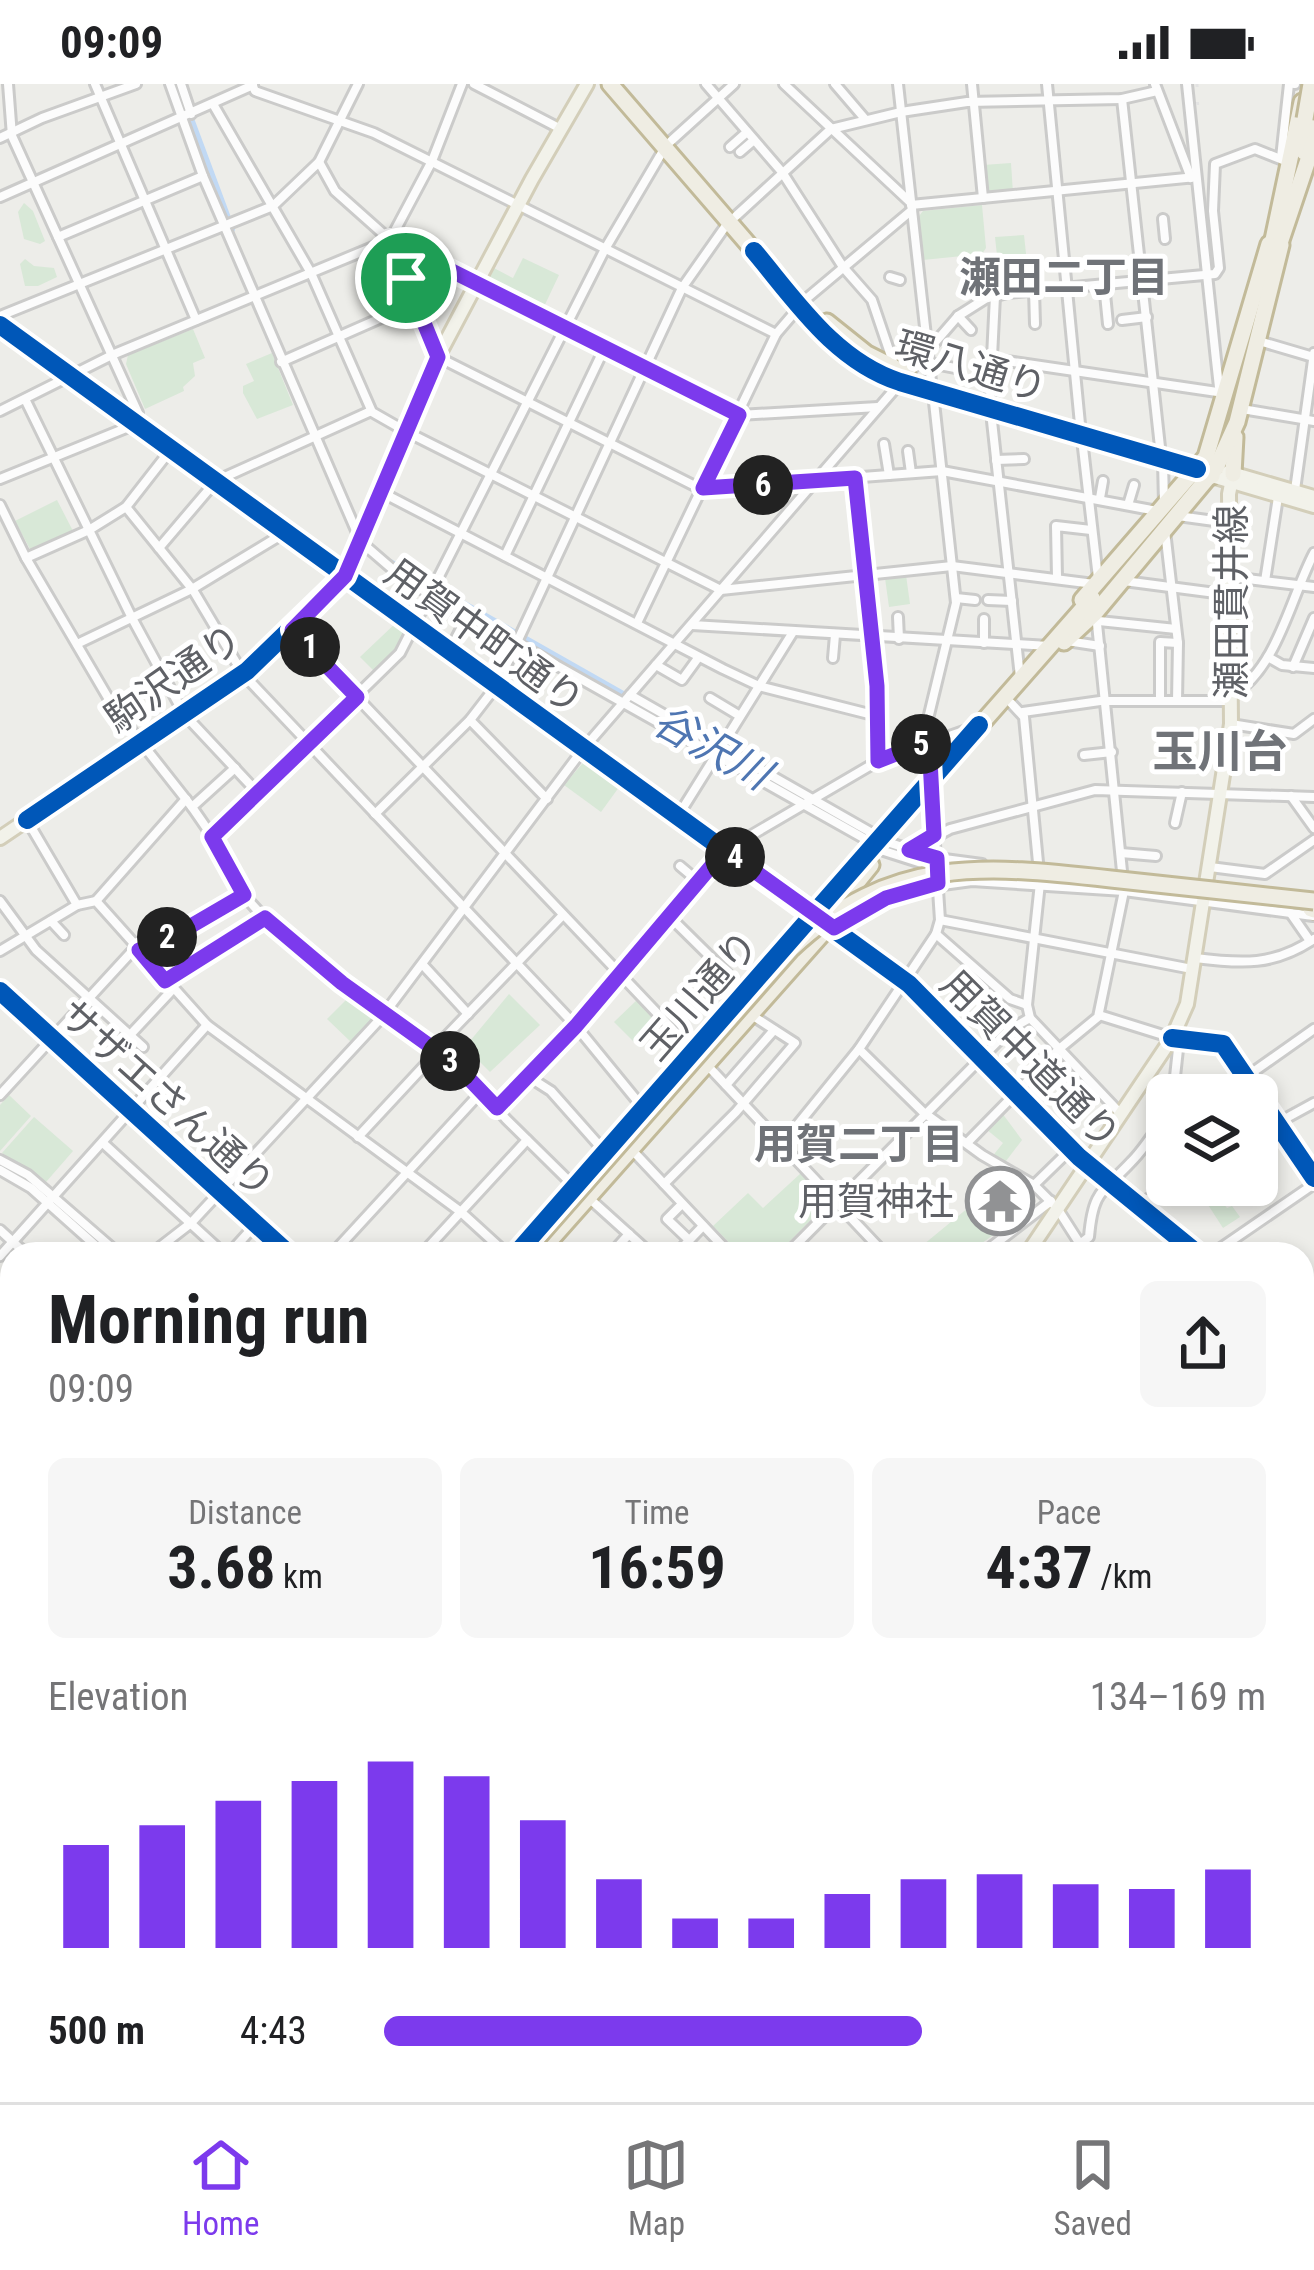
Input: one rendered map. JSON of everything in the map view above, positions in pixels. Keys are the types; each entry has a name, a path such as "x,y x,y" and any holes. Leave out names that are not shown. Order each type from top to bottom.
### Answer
{"highway":[{"name":"環八通り","path":"610,84 668,144"},
{"name":"環八通り","path":"622,84 850,357 1081,429 1183,481"},
{"path":"1232,478 1225,393 1311,118 1308,84"},
{"path":"1292,182 1285,160 1308,84"},
{"path":"1292,182 1314,142"},
{"path":"1051,649 1066,640 1228,426 1258,340 1275,244"},
{"path":"1228,426 1275,244"},
{"path":"1096,600 1122,580 1166,531 1183,481"},
{"name":"玉川通り","path":"932,789 979,725 1096,600"},
{"name":"玉川通り","path":"544,1242 583,1193 605,1151 815,915 932,789 1017,707 1051,649"},
{"name":"玉川通り","path":"528,1242 632,1150 832,927 883,844"},
{"path":"526,1242 790,950 832,915 868,894 930,873 988,868 1313,907"},
{"path":"545,1242 784,966 836,920 870,900 922,882 987,875 1313,907"}],"main road":[{"name":"駒沢通り","path":"0,838 243,674 345,576 475,281 587,84"},
{"name":"環八通り","path":"1232,478 1278,497 1314,501"},
{"name":"環八通り","path":"1183,481 1232,478 1314,501"},
{"name":"瀬田貫井線","path":"1034,1242 1054,1205 1175,1039 1186,1008 1231,724 1232,478"}],"street":[{"path":"0,479 135,422 138,413 11,133 8,84"},
{"path":"95,84 196,320"},
{"path":"0,138 136,84"},
{"path":"170,84 187,116"},
{"path":"181,84 202,176 227,223 361,542 392,571 627,697 883,844 937,863 1039,866 1276,892 1313,907"},
{"path":"0,316 273,206 319,162 358,84"},
{"path":"0,411 112,355 393,241 463,84"},
{"path":"474,84 561,129"},
{"path":"706,84 782,172 844,268 872,300 901,375"},
{"path":"212,837 400,653 605,249 668,144 734,84"},
{"path":"784,84 911,206"},
{"path":"835,84 866,120"},
{"path":"782,1144 859,1049 936,934 940,920 927,723 956,598 898,84"},
{"path":"972,84 983,198"},
{"path":"967,1143 1099,1015 1124,891 1047,84"},
{"path":"1095,84 1098,98"},
{"path":"1187,84 1194,177 1213,274"},
{"path":"1225,393 1220,387 1213,274 1215,164 1255,148 1285,160 1293,84"},
{"path":"0,197 252,85 255,91 432,161 776,334"},
{"path":"375,814 470,720 497,685 682,288 732,219 831,129 972,101 1122,99 1156,87 1194,177"},
{"path":"1122,99 1153,382 1183,481 1230,523"},
{"path":"213,104 311,273 371,411 407,433 721,590 952,566 1090,580 1096,600"},
{"path":"735,150 751,136"},
{"path":"319,162 335,191 393,241 739,415 878,407"},
{"path":"58,237 202,176"},
{"path":"637,623 776,334 803,302 911,206 1194,177"},
{"path":"1201,212 1213,211"},
{"path":"1163,220 1165,239"},
{"path":"393,241 438,357 703,488 941,471 1128,505 1183,481"},
{"path":"166,1242 191,1223 384,1014 584,748 901,375 958,316 995,296 1213,274"},
{"path":"890,277 900,280"},
{"path":"1104,284 1108,324"},
{"path":"1034,290 1035,324"},
{"path":"995,296 990,403 1021,678"},
{"path":"284,361 415,303"},
{"path":"958,316 971,330"},
{"path":"1122,320 1147,317"},
{"name":"用賀中町通り","path":"0,325 815,915"},
{"path":"938,338 952,345"},
{"path":"1258,340 1313,356 1310,420 1294,492"},
{"path":"505,556 605,347"},
{"path":"993,358 1225,393"},
{"path":"929,363 955,368"},
{"path":"25,399 184,714 258,793"},
{"path":"159,548 216,481 371,411"},
{"path":"1228,426 1310,420"},
{"path":"884,444 889,475"},
{"path":"26,558 89,530 126,507 172,448"},
{"path":"908,451 911,473"},
{"path":"1300,453 1314,457"},
{"path":"996,460 1024,459"},
{"path":"855,478 872,637 878,761"},
{"path":"1100,498 1103,481"},
{"path":"1128,505 1134,485"},
{"path":"381,492 759,686 877,716"},
{"path":"1265,581 1278,497"},
{"path":"0,505 114,708 189,803 244,895 265,918 482,1090 527,1140 638,1242"},
{"path":"126,507 192,589 243,674 576,1026 643,1108"},
{"path":"1057,577 1056,526 1091,530"},
{"path":"1166,531 1178,643 1178,701"},
{"path":"77,644 192,589 286,532"},
{"path":"1120,1113 1030,1018 1027,1005 1040,884 1034,806 1017,707 1233,698 1255,679 1268,658 1314,553"},
{"path":"1233,669 1232,577 1314,587"},
{"path":"1122,580 1231,596"},
{"path":"956,598 975,600"},
{"path":"988,600 1012,601"},
{"path":"1096,600 1176,629"},
{"path":"450,650 468,615"},
{"path":"898,616 899,639"},
{"path":"1293,668 1314,618"},
{"path":"984,619 984,643"},
{"path":"691,625 1051,649"},
{"path":"292,630 694,1052"},
{"path":"678,816 793,632"},
{"path":"833,658 835,635"},
{"path":"1066,640 1100,646"},
{"path":"1160,701 1160,642 1178,643"},
{"path":"656,665 682,680 698,658"},
{"path":"1268,658 1293,668 1314,668"},
{"path":"1075,688 1077,704"},
{"path":"710,698 740,716"},
{"path":"1231,724 1294,734 1314,719"},
{"path":"470,720 547,799"},
{"path":"497,1108 576,1026 725,850 878,761 979,725"},
{"path":"1084,755 1112,752"},
{"path":"0,951 77,905 96,901 189,803 235,767"},
{"path":"1093,776 1095,790"},
{"path":"909,850 934,835 1095,790 1314,797"},
{"path":"1175,823 1182,792"},
{"path":"1070,796 1071,813"},
{"path":"1291,796 1314,828"},
{"path":"27,820 77,905"},
{"path":"1210,867 1265,874 1314,840"},
{"path":"883,844 937,863"},
{"path":"1121,853 1156,856"},
{"path":"680,866 700,881"},
{"path":"940,920 1112,954 1194,964 1264,963 1287,956 1312,940 1265,874"},
{"path":"832,927 886,898 938,883 1040,884 1288,910 1313,907"},
{"path":"0,1095 137,949 184,930 244,895"},
{"path":"0,901 26,937 143,1047"},
{"path":"96,901 207,1025 500,1242"},
{"path":"358,1137 563,915"},
{"name":"用賀中道通り","path":"815,915 905,981 1071,1149 1181,1242"},
{"path":"670,917 745,991"},
{"path":"130,1035 169,985 265,918"},
{"path":"51,921 64,934"},
{"path":"936,934 1010,999 1027,1005"},
{"path":"423,965 468,1014"},
{"name":"サザエさん通り","path":"0,991 276,1242"},
{"path":"664,1184 795,1043 751,1015"},
{"path":"1099,1015 1175,1039 1223,1045 1244,1074"},
{"path":"799,1242 1009,1030 1030,1018"},
{"path":"0,1230 13,1242 207,1025"},
{"path":"1250,1074 1314,1028"},
{"path":"727,1085 774,1030"},
{"path":"1174,1074 1175,1039"},
{"path":"859,1049 927,1114 1034,1185 1079,1242"},
{"path":"708,1066 871,1241"},
{"path":"529,1077 551,1091 605,1151"},
{"path":"343,1242 482,1090"},
{"path":"1278,1123 1314,1103"},
{"path":"1229,1242 1314,1181 1278,1126"},
{"path":"433,1242 527,1140"},
{"path":"103,1143 213,1242"},
{"path":"1089,1242 1093,1202 1146,1143"},
{"path":"1034,1185 1071,1149"},
{"path":"632,1150 719,1242"},
{"path":"0,1160 28,1175 93,1242"},
{"path":"0,1170 51,1200 104,1242"},
{"path":"1138,1205 1146,1200"},
{"path":"682,1204 667,1219 689,1240 704,1226"},
{"path":"1000,1242 1054,1205"},
{"path":"239,1242 256,1224"},
{"path":"621,1242 629,1234"},
{"path":"1083,1242 1089,1237"}],"green space":[{"path":"1011,163 1013,193 985,195 983,165"},
{"path":"24,203 33,211 45,241 40,244 24,239 18,212"},
{"path":"982,205 986,248 982,254 923,260 919,216 923,211"},
{"path":"1024,235 1027,263 998,265 995,237"},
{"path":"523,258 559,275 541,313 483,284 492,267 513,278"},
{"path":"25,259 34,266 54,268 57,277 25,286 20,264"},
{"path":"193,329 205,358 193,363 195,376 184,391 145,409 126,364 128,355"},
{"path":"272,353 293,405 257,419 243,393 243,386 254,381 246,364"},
{"path":"57,500 74,533 31,551 15,521"},
{"path":"906,575 910,604 889,607 885,578"},
{"path":"399,620 410,628 398,652 377,674 360,657"},
{"path":"587,758 622,783 601,812 564,785"},
{"path":"352,994 377,1012 352,1043 327,1019"},
{"path":"509,994 540,1025 490,1072 465,1047"},
{"path":"638,999 662,1023 639,1047 614,1022"},
{"path":"9,1095 31,1116 0,1151 0,1105"},
{"path":"1002,1113 1022,1140 1003,1165 991,1158 1003,1143 986,1129"},
{"path":"34,1117 73,1151 46,1182 2,1153"},
{"path":"801,1173 829,1202 789,1242 728,1242 713,1226 748,1193 763,1208"},
{"path":"974,1203 999,1230 982,1242 927,1242"},
{"path":"1209,1206 1232,1206 1240,1217 1223,1228"}],"waterway":[{"name":"谷沢川","path":"176,84 230,229"},
{"name":"谷沢川","path":"390,564 873,838"},
{"path":"0,1166 40,1192"}],"railway":[{"path":"1197,84 1198,117"}],"cycle path":[{"path":"754,251 836,345 877,372 1197,469"},
{"path":"0,325 909,984 1079,1157 1183,1242"},
{"path":"27,820 247,671 345,576"},
{"path":"527,1242 979,725"},
{"path":"0,991 276,1242"},
{"path":"1172,1038 1223,1044 1314,1178"}],"place":[{"name":"用賀神社","path":"1000,1201"}],"district":[{"name":"瀬田二丁目","path":"1064,277"},
{"name":"玉川台","path":"1220,751"},
{"name":"用賀二丁目","path":"859,1144"}],"route":[{"path":"390,240 739,415 703,488 855,478 877,686 878,761 929,741 934,835 909,850 937,858 938,883 886,898 834,928 725,850 576,1026 497,1108 455,1064 342,983 265,918 165,981 139,950 244,895 212,837 357,697 292,630 345,576 438,357 406,278 390,240"}]}
